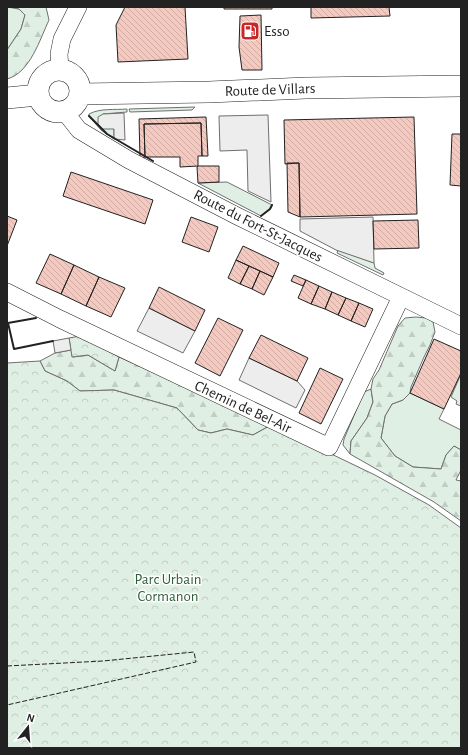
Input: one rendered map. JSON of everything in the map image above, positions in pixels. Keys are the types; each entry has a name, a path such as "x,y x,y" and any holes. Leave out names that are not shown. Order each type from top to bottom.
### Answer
{"main road":[{"path":"60,70 73,76 80,87 80,94 74,105 64,111 56,112 48,109 42,103 38,95 38,86 43,77 51,72 60,70"},
{"name":"Route de Villars","path":"80,94 142,94 306,88 461,86"},
{"path":"7,98 38,95"}],"street":[{"path":"60,70 59,54 62,39 78,7"},
{"name":"Route du Fort-St-Jacques","path":"64,111 79,130 129,160 237,216 461,326"},
{"name":"Chemin de Bel-Air","path":"7,292 60,320 329,448 400,297"}],"green space":[{"path":"7,7 19,9 25,15 21,29 7,50"},
{"path":"12,7 46,7 49,20 28,63 15,76 7,79 7,50 21,29 25,15 19,9"},
{"path":"195,107 192,110 130,112 129,109"},
{"path":"127,109 127,112 103,114 114,129 114,139 101,130 89,116 89,114 98,111"},
{"path":"227,182 272,205 270,209 261,216 198,183"},
{"path":"338,250 374,263 375,268 384,273 383,275 337,253"},
{"path":"405,318 426,318 433,322 435,332 411,387 410,393 403,400 392,404 385,416 381,438 395,456 413,467 441,469 446,455 454,446 461,450 461,470 456,480 461,481 461,521 434,502 350,454 351,441 367,418 373,402 371,389 373,379 379,370 398,326"},
{"path":"80,336 119,357 115,371 88,355 72,357 69,338"},
{"path":"71,350 73,357 88,355 115,371 119,357 271,425 253,435 227,429 211,433 198,430 177,408 114,390 80,391 67,381 45,371 40,361 55,353"},
{"name":"Parc Urbain Cormanon","path":"40,361 45,371 67,381 80,391 114,390 177,408 198,430 211,433 227,429 253,435 271,425 375,475 429,505 461,528 461,748 7,748 7,363"},
{"path":"461,374 461,406 456,404 457,401 451,397"},
{"path":"371,389 373,402 367,418 351,441 350,454 343,445 344,439 364,392"},
{"path":"410,393 444,409 439,419 461,430 461,450 454,446 446,455 441,469 413,467 395,456 381,438 385,416 392,404 403,400"}],"shaded area":[{"path":"124,113 125,140 114,139 114,129 103,129 98,124 98,117 103,114"},
{"path":"268,115 271,202 248,191 247,150 220,151 219,116"},
{"path":"373,217 374,263 336,250 300,231 300,219"},
{"path":"149,308 195,331 183,353 137,331"},
{"path":"69,338 71,350 55,353 53,341"},
{"path":"249,358 297,381 305,390 296,408 239,380"}],"building":[{"path":"125,7 185,7 188,59 118,62 116,25"},
{"path":"224,7 272,7 272,9 224,9"},
{"path":"311,7 389,7 390,16 311,18"},
{"name":"Esso","path":"261,15 262,70 242,70 239,47 240,16"},
{"path":"206,117 208,156 202,156 201,123 144,124 145,157 140,158 139,119"},
{"path":"414,117 417,214 300,217 299,163 285,164 284,120"},
{"path":"201,123 202,156 198,156 198,166 180,167 180,157 145,157 144,124"},
{"path":"452,134 461,134 461,186 450,185"},
{"path":"287,163 299,163 300,217 288,212"},
{"path":"198,166 219,166 219,182 198,183"},
{"path":"71,172 153,200 145,224 63,196"},
{"path":"7,216 17,220 7,246"},
{"path":"191,217 218,227 209,252 182,242"},
{"path":"418,220 419,248 374,249 373,221"},
{"path":"243,246 279,263 273,277 236,260"},
{"path":"50,254 74,265 61,294 36,283"},
{"path":"236,260 249,266 240,284 228,278"},
{"path":"74,265 99,277 86,306 61,294"},
{"path":"249,266 260,271 252,289 240,284"},
{"path":"260,271 273,277 264,295 252,289"},
{"path":"294,275 306,280 303,286 291,281"},
{"path":"99,277 125,288 111,317 86,306"},
{"path":"306,280 319,286 311,304 298,298"},
{"path":"319,286 332,292 325,309 311,304"},
{"path":"159,287 205,310 195,331 149,308"},
{"path":"332,292 346,298 338,315 325,309"},
{"path":"346,298 359,303 351,321 338,315"},
{"path":"359,303 373,309 365,327 351,321"},
{"path":"218,318 243,330 220,376 195,363"},
{"path":"261,335 308,358 297,381 249,358"},
{"path":"434,339 461,351 461,373 444,409 410,393"},
{"path":"320,368 343,379 321,424 299,413"}],"fence":[{"path":"7,666 103,661 194,652 196,662 7,705"}],"wall":[{"path":"89,116 107,134 153,161"},
{"path":"261,216 270,209 272,205"},
{"path":"36,318 8,323 14,349 53,341"}],"place":[{"name":"Esso","path":"250,31"}]}
